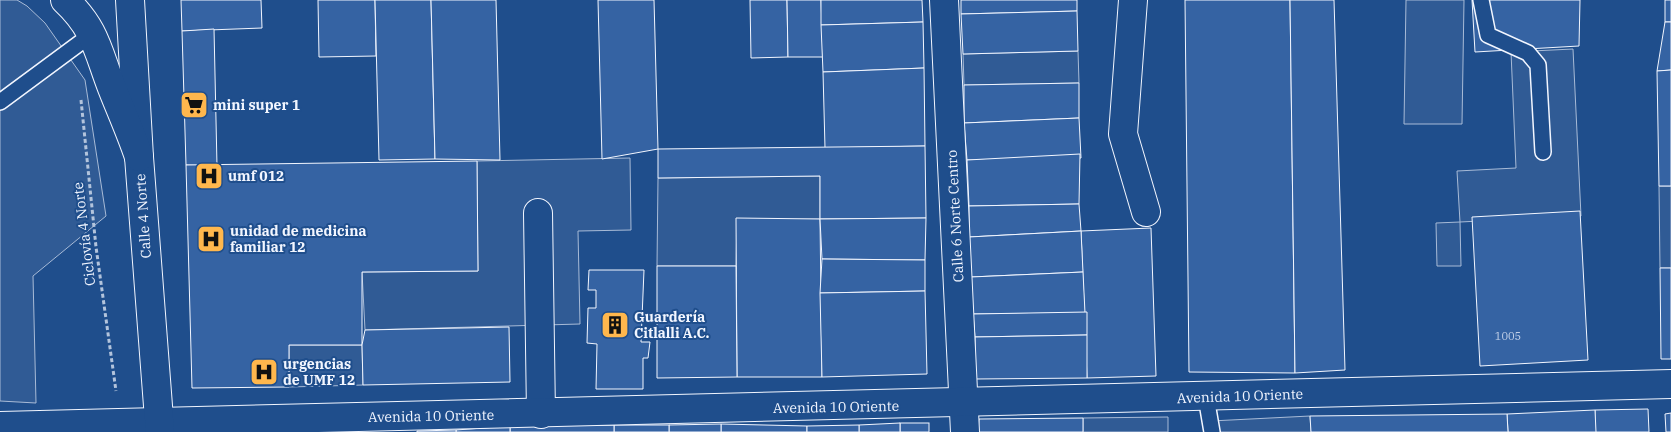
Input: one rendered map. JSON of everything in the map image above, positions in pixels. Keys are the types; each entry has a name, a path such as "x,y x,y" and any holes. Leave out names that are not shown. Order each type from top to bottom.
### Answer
{"street":[{"path":"65,0 76,11 92,34 100,50 112,88 127,121 139,157"},
{"name":"Calle 4 Norte","path":"130,0 154,426"},
{"name":"Calle 6 Norte Centro","path":"944,0 965,432"},
{"path":"1133,0 1123,134 1146,212"},
{"path":"538,213 541,414"},
{"name":"Avenida 10 Oriente","path":"0,426 154,426 1671,384"}],"lane":[{"path":"1481,0 1488,35 1528,53 1538,65 1543,152"},
{"path":"0,102 92,34"},
{"path":"1206,398 1212,432"}],"path":[{"name":"Ciclovía 4 Norte","path":"81,94 96,247 117,397 154,426"}],"shaded area":[{"path":"0,0 17,0 27,6 45,23 85,80 106,216 33,276 36,403 0,401"},
{"path":"1406,0 1464,0 1462,124 1404,124"},
{"path":"1573,49 1581,216 1460,222 1457,171 1516,168 1511,52"},
{"path":"1078,51 1079,83 964,85 963,54"},
{"path":"630,158 631,230 578,231 580,324 365,330 362,272 478,271 477,161"},
{"path":"820,176 820,219 737,220 736,266 657,266 658,178"},
{"path":"1659,186 1671,186 1671,268 1660,268"},
{"path":"1460,222 1461,266 1437,266 1436,223"},
{"path":"289,345 362,345 363,385 289,387"},
{"path":"1310,416 1311,432 1212,432 1211,421"},
{"path":"1168,417 1168,432 1083,432 1083,418"}],"building":[{"path":"181,0 261,0 262,28 182,31"},
{"path":"318,0 375,0 376,56 319,57"},
{"path":"375,0 431,0 435,159 379,160"},
{"path":"431,0 496,0 500,160 435,159"},
{"path":"598,0 654,0 658,149 602,159"},
{"path":"750,0 787,0 788,57 751,58"},
{"path":"787,0 821,0 823,57 788,57"},
{"path":"821,0 922,0 923,22 821,25"},
{"path":"961,0 1077,0 1077,11 961,14"},
{"path":"1185,0 1290,0 1295,373 1189,372"},
{"path":"1290,0 1334,0 1345,370 1295,373"},
{"path":"1472,0 1580,0 1579,46 1475,52"},
{"path":"1665,0 1671,0 1671,22 1665,22"},
{"path":"1077,11 1078,51 963,54 961,14"},
{"path":"923,22 924,68 823,72 821,25"},
{"path":"1665,22 1671,22 1671,70 1657,71"},
{"path":"214,29 217,166 186,165 182,31"},
{"path":"924,68 925,146 825,148 823,72"},
{"path":"1671,70 1671,186 1659,186 1657,71"},
{"path":"1079,83 1079,118 964,123 964,85"},
{"path":"1079,118 1081,158 967,160 964,123"},
{"path":"925,146 926,218 820,219 820,176 658,178 658,149"},
{"path":"1080,154 1079,204 969,206 967,160"},
{"path":"477,161 478,271 362,272 362,345 289,345 289,387 192,388 186,165"},
{"path":"1079,204 1081,231 969,237 969,206"},
{"path":"1580,211 1588,360 1480,366 1472,217"},
{"path":"736,218 820,219 822,377 737,377"},
{"path":"926,218 925,260 822,259 820,219"},
{"path":"1151,228 1156,376 1087,378 1081,231"},
{"path":"1081,231 1083,272 971,277 969,237"},
{"path":"822,259 925,260 925,291 820,293"},
{"path":"657,266 736,266 737,377 657,378"},
{"path":"1660,268 1671,268 1671,359 1661,359"},
{"name":"Guardería Citlalli A.C.","path":"589,270 644,270 641,342 650,342 648,358 643,358 643,389 596,389 597,344 587,343 588,308 596,308 596,290 588,290"},
{"path":"1083,272 1085,313 973,314 971,277"},
{"path":"925,291 927,374 822,377 820,293"},
{"path":"1087,312 1087,335 975,337 973,314"},
{"path":"509,327 510,382 363,385 362,345 365,330"},
{"path":"1087,335 1087,378 975,379 975,337"},
{"path":"1648,409 1649,432 1595,432 1595,410"},
{"path":"1595,410 1596,432 1508,432 1507,414"},
{"path":"1671,413 1671,432 1666,432 1665,414"},
{"path":"1507,414 1508,432 1311,432 1310,416"},
{"path":"1083,418 1083,432 978,432 979,419"},
{"path":"900,423 929,423 929,432 900,432"},
{"path":"900,423 900,432 859,432 859,425"},
{"path":"721,424 807,426 807,432 721,432"},
{"path":"721,424 721,432 669,432 669,425"},
{"path":"614,425 669,425 669,432 614,432"},
{"path":"614,425 614,432 510,432 510,426"},
{"path":"859,425 859,432 807,432 807,426"},
{"path":"510,426 510,432 456,432 456,430"},
{"path":"456,430 456,432 417,432 417,431"}],"place":[{"name":"mini super 1","path":"194,105"},
{"name":"umf 012","path":"209,176"},
{"name":"unidad de medicina familiar 12","path":"211,239"},
{"name":"Guardería Citlalli A.C.","path":"615,325"},
{"name":"urgencias de UMF 12","path":"264,372"}]}
